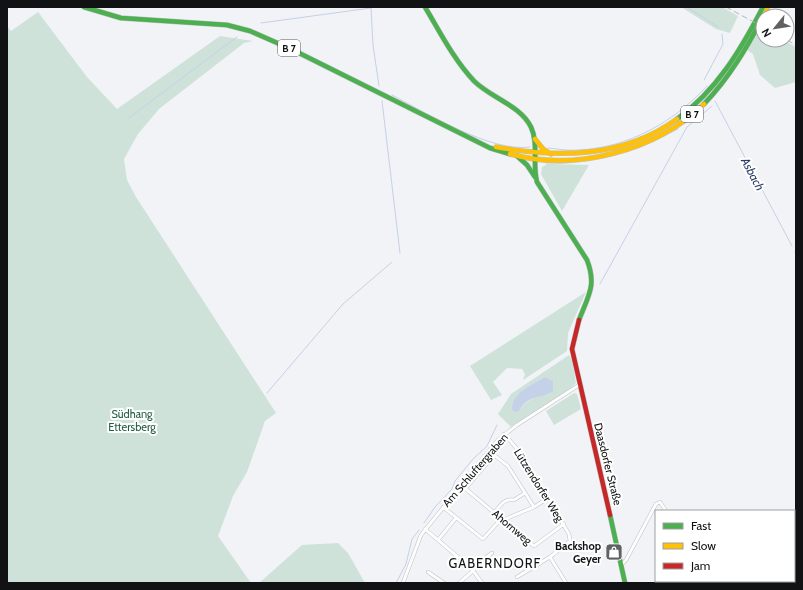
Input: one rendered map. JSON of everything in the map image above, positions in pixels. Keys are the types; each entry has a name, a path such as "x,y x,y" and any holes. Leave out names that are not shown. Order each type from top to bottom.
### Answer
{"main road":[{"name":"B 7","path":"84,7 114,16 140,20 227,25 250,31 292,49 495,150 516,155 563,161 597,157 639,145 668,130 692,113 719,88 737,63 755,31"},
{"path":"425,7 464,69 474,81 488,94 516,110 530,127 535,138 543,148 555,156"},
{"name":"B 7","path":"478,142 536,157 577,155 612,149 638,140 666,126 690,109 714,85 732,62 763,7"},
{"path":"535,138 536,178"},
{"path":"516,155 525,162 536,178"},
{"name":"Daasdorfer Straße","path":"536,178 587,260 592,273 592,290 577,324 572,349 579,385 622,564 625,583"}],"street":[{"name":"Am Schluftergraben","path":"402,583 418,540 425,529 504,434 579,385"},
{"name":"Lützendorfer Weg","path":"504,434 519,451 564,524 570,537 568,543 550,557"},
{"path":"465,489 494,455 508,466 534,507"},
{"name":"Ahornweg","path":"461,485 534,546 564,524"},
{"path":"494,512 504,501 508,499 514,500 525,492"},
{"path":"442,507 483,539 502,520 534,507 548,498"},
{"path":"622,564 626,560 658,502 662,504 665,510"},
{"path":"438,540 456,518"},
{"path":"425,529 473,569 482,583"},
{"path":"459,583 473,569 492,554"},
{"path":"517,577 550,557 566,583"},
{"path":"428,572 444,583"}],"green space":[{"path":"681,7 722,7 738,16 730,33 716,29"},
{"name":"Südhang Ettersberg","path":"38,12 87,77 117,109 220,36 253,41 244,43 159,109 138,134 124,159 127,180 136,197 276,413 265,421 247,472 233,496 218,536 251,583 7,583 7,26 11,31"},
{"path":"755,35 755,48 796,47 796,82 775,88 760,75 753,54 747,50"},
{"path":"548,164 589,165 562,211 541,174 542,167"},
{"path":"586,292 568,333 567,351 523,380 525,374 522,369 507,368 493,382 502,395 491,400 470,366"},
{"path":"569,355 572,360 576,383 570,389 511,427 498,414 511,394","holes":["544,377 549,394 532,399 519,411 523,390"]},
{"path":"574,393 577,394 581,409 554,425 546,411"},
{"path":"338,543 348,553 365,583 259,583 302,545"}],"water":[{"path":"544,377 553,381 553,391 531,399 523,405 519,411 515,412 512,410 515,399 519,394"}],"waterway":[{"path":"374,7 371,8 373,45 379,86"},
{"name":"Asbach","path":"687,7 718,27"},
{"path":"261,23 371,8"},
{"name":"Asbach","path":"704,80 723,44 722,34"},
{"path":"129,118 237,37"},
{"path":"548,148 570,150 597,148 632,138 665,122 680,111 707,86"},
{"path":"392,95 441,121 479,138 497,144 515,147 530,147"},
{"path":"382,101 400,253"},
{"name":"Asbach","path":"715,101 792,246"},
{"path":"600,284 687,127 712,106"},
{"path":"546,164 599,159 629,150 678,129"},
{"path":"267,393 343,304 392,262"},
{"path":"424,523 435,507 452,489 455,481 473,459 487,446 497,425"},
{"path":"396,583 406,564 412,539 419,530"}],"railway":[{"path":"726,7 755,23"}],"traffic: fast":[{"path":"84,7 121,18 227,25 250,31 291,49 490,148 510,154"},
{"path":"425,7 448,46 474,81 513,107 526,119 531,127 535,140 535,168 537,182 587,260 590,269 590,291 579,320"},
{"path":"677,119 704,95 726,69 763,7"},
{"path":"704,104 736,63 755,31"},
{"path":"517,156 527,165 535,177"},
{"path":"610,515 625,583"}],"traffic: slow":[{"path":"510,154 535,159 561,160 587,158 613,153 639,145 663,134 685,120 704,104"},
{"path":"496,147 543,153 590,152 613,148 635,141 657,132 677,119"},
{"path":"535,139 543,149 551,154"}],"traffic: jam":[{"path":"579,320 572,349 610,515"}],"place":[{"name":"Backshop Geyer","path":"614,552"}],"district":[{"name":"GABERNDORF","path":"495,563"}]}
